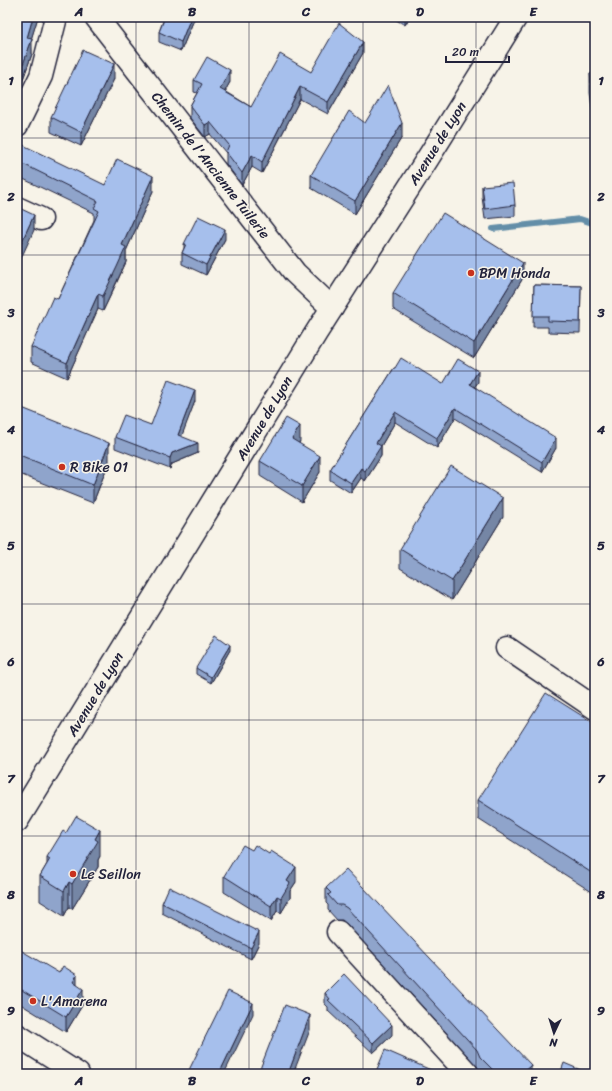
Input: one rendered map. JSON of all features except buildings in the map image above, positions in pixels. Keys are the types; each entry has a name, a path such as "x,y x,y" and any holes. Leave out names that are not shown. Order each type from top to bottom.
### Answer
{"main road":[{"path":"17,125 41,76 56,17"},
{"name":"Chemin de l'Ancienne Tuilerie","path":"96,17 295,273 332,308"},
{"name":"Avenue de Lyon","path":"17,821 332,308 516,17"},
{"path":"17,208 41,219"},
{"path":"507,648 595,708"},
{"path":"338,932 468,1074"},
{"path":"17,1035 78,1074"}],"waterway":[{"path":"493,229 580,219 595,224"}],"place":[{"name":"BPM Honda","path":"471,273"},
{"name":"R Bike 01","path":"62,467"},
{"name":"Le Seillon","path":"73,874"},
{"name":"L'Amarena","path":"33,1001"}]}
